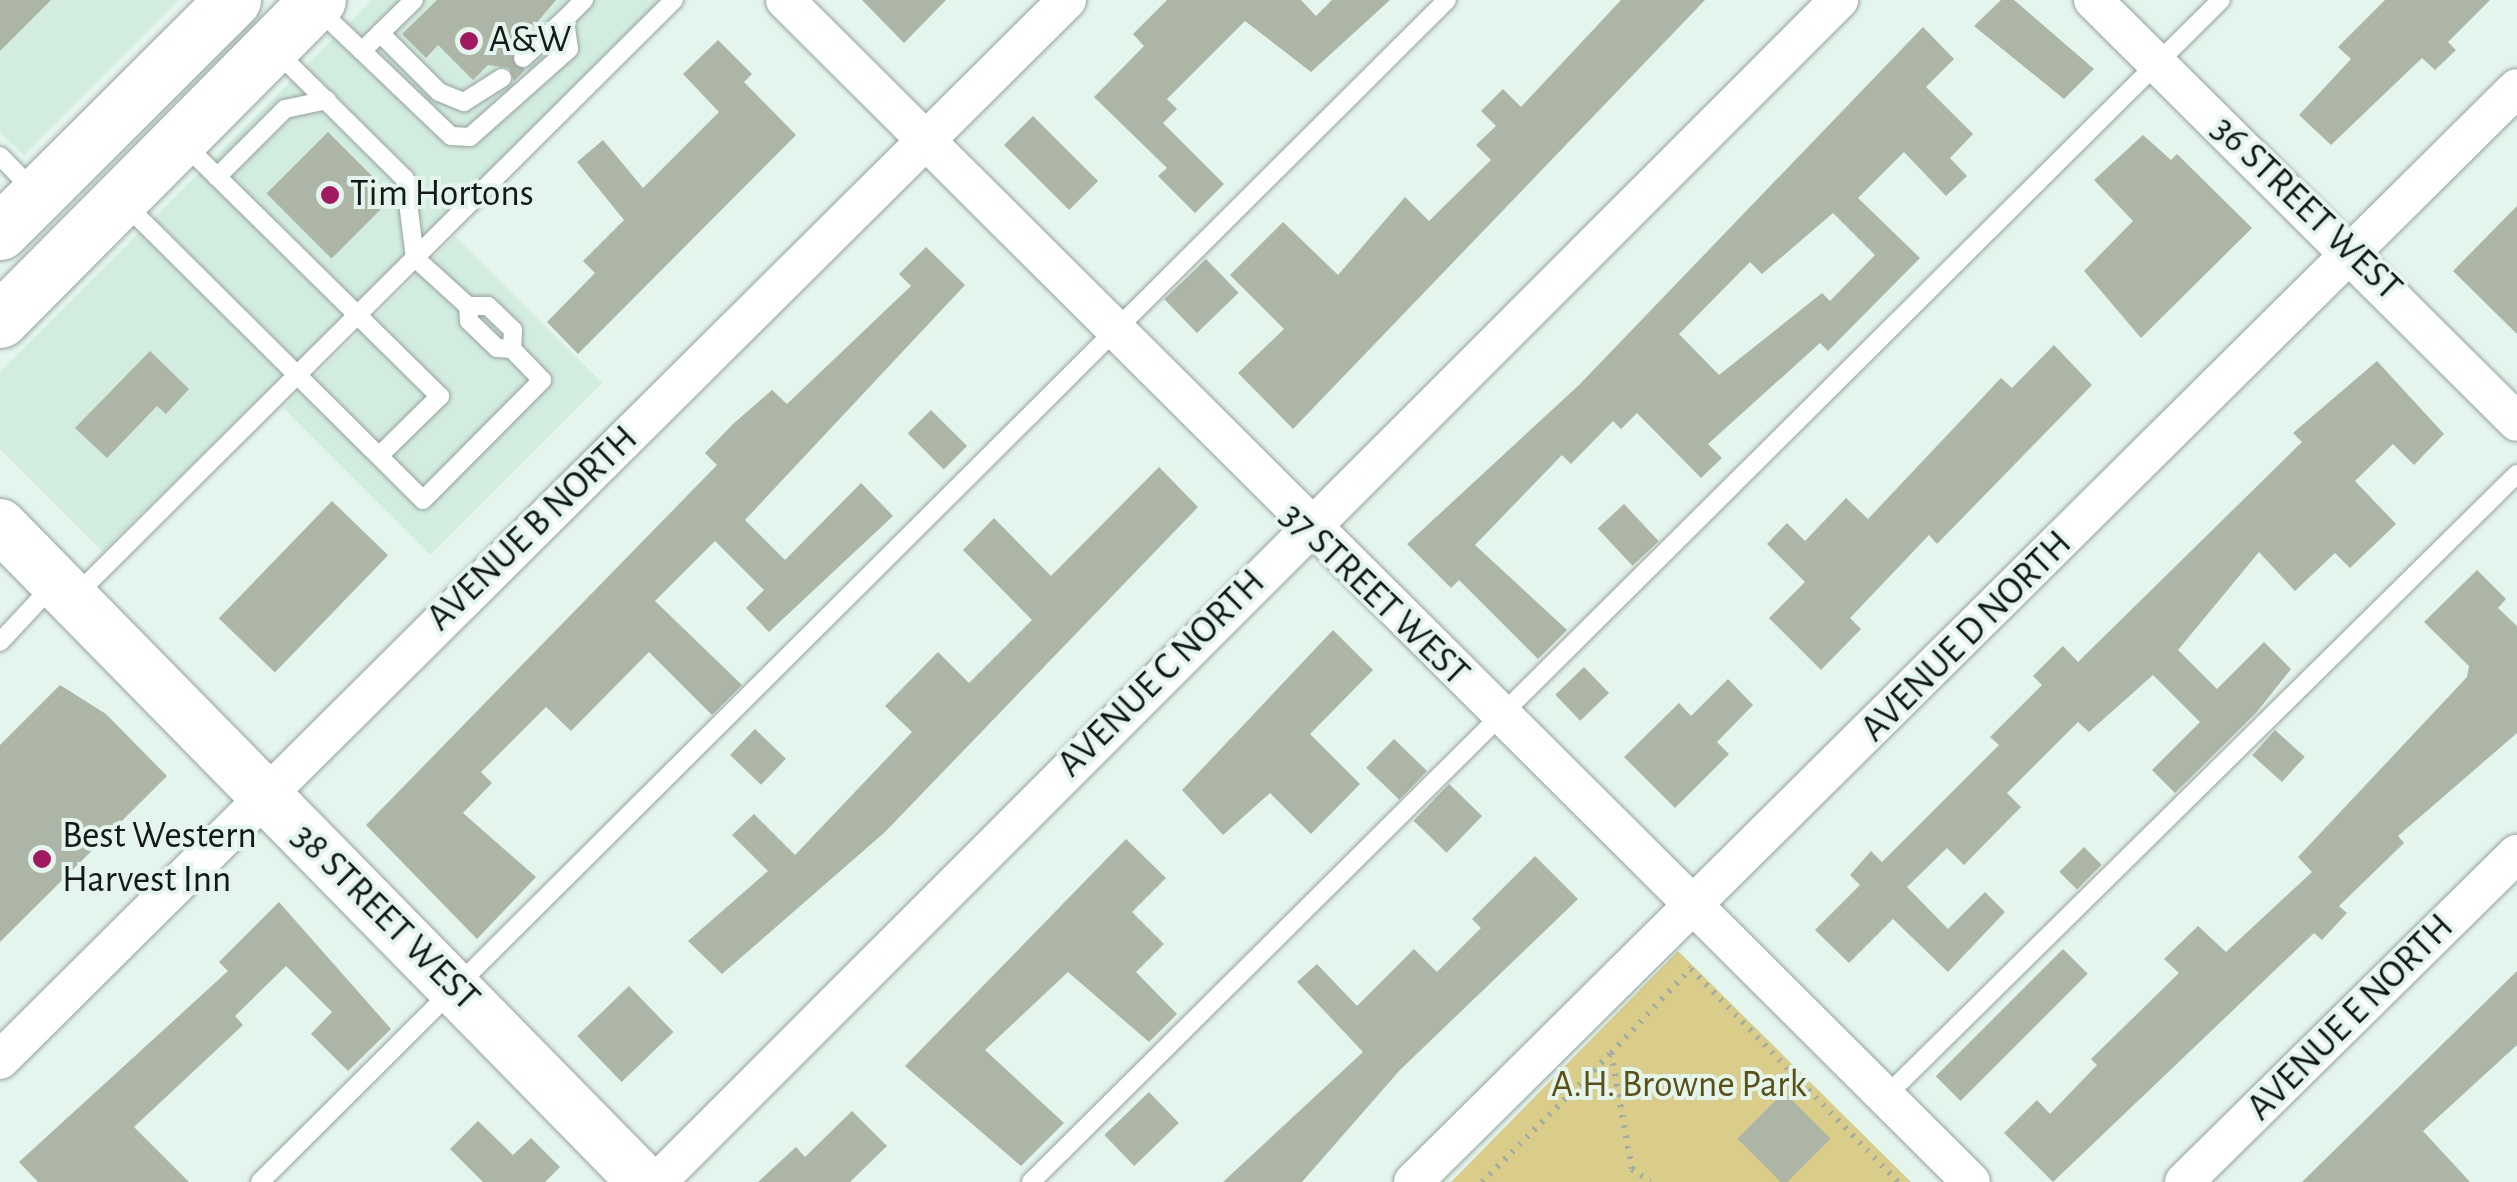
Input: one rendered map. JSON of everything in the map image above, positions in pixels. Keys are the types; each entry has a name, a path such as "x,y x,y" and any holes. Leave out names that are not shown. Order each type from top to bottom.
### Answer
{"main road":[{"path":"12,194 233,0"},
{"path":"0,320 120,199 198,158 272,47 316,2"}],"street":[{"name":"37 STREET WEST","path":"785,0 1306,529 1971,1182"},
{"name":"AVENUE B NORTH","path":"0,1060 262,794 926,144 1067,0"},
{"name":"AVENUE C NORTH","path":"657,1182 1839,0"},
{"name":"36 STREET WEST","path":"2093,0 2352,252 2517,422"},
{"name":"AVENUE D NORTH","path":"1412,1182 2517,88"},
{"name":"38 STREET WEST","path":"0,525 644,1182"},
{"name":"AVENUE E NORTH","path":"2184,1182 2517,854"}],"lane":[{"path":"362,50 414,0"},
{"path":"523,58 584,0"},
{"path":"0,642 66,589 300,373 674,0"},
{"path":"260,1182 1447,0"},
{"path":"1032,1182 1497,715 2221,0"},
{"path":"316,2 451,136 470,136 569,49 565,20"},
{"path":"380,34 439,92 464,102 502,78"},
{"path":"120,199 300,373 423,500 542,380 512,348 513,330 488,306 468,306 415,258 405,180 272,47"},
{"path":"327,100 285,108 198,158 440,396 380,454"},
{"path":"1887,1096 2517,474"}],"path":[{"path":"1691,969 1898,1182"},
{"path":"1482,1182 1611,1053 1632,1169 1626,1182"},
{"path":"1632,1169 1650,1182"}],"shaded area":[{"path":"0,0 179,0 24,155 0,132"},
{"path":"372,0 665,0 103,552 0,449 0,372"},
{"path":"455,236 602,383 430,555 283,408"}],"green space":[{"name":"A.H. Browne Park","path":"1678,951 1911,1182 1451,1182"}],"building":[{"path":"0,0 51,0 0,51"},
{"name":"A&W","path":"437,0 556,0 511,53 525,70 514,81 509,68 488,65 473,80 438,45 426,58 402,34"},
{"path":"862,0 946,0 904,43"},
{"path":"1167,0 1301,0 1316,16 1332,0 1390,0 1311,72 1245,21 1167,99 1177,109 1163,123 1224,184 1195,213 1158,176 1167,168 1094,97 1144,46 1133,34"},
{"path":"1621,0 1705,0 1293,429 1238,373 1284,329 1230,275 1283,222 1338,275 1405,197 1429,221 1491,160 1476,145 1496,126 1481,111 1503,89 1521,107"},
{"path":"2001,0 2014,0 2094,69 2064,99 1974,26"},
{"path":"2385,0 2490,0 2448,42 2456,50 2435,70 2422,58 2331,145 2299,115 2351,59 2338,47"},
{"path":"1923,27 1954,59 1926,87 1973,134 1950,158 1967,176 1946,196 1904,152 1858,198 1920,258 1828,351 1820,343 1708,444 1722,458 1701,478 1637,413 1621,429 1613,421 1571,464 1562,455 1475,545 1567,630 1538,659 1459,580 1451,588 1407,544 1579,385","holes":["1833,213 1875,255 1830,301 1822,293 1719,375 1679,334 1750,262 1762,274"]},
{"path":"718,40 752,74 744,82 796,135 578,354 547,322 595,273 583,261 624,220 577,162 603,140 643,188 719,112 683,74"},
{"path":"1033,116 1098,181 1069,210 1004,145"},
{"name":"Tim Hortons","path":"328,132 393,197 332,259 266,194"},
{"path":"2143,135 2171,160 2177,154 2252,228 2141,338 2084,271 2133,221 2094,180"},
{"path":"2517,206 2517,334 2453,271"},
{"path":"926,247 965,285 745,520 785,560 861,483 893,516 769,632 746,608 764,590 715,541 655,601 742,685 712,715 649,652 571,731 546,707 481,772 492,783 463,813 536,877 477,939 366,825 717,465 705,453 733,424 772,390 787,404 911,286 899,274"},
{"path":"1206,259 1239,293 1197,333 1164,299"},
{"path":"2054,345 2092,385 1937,544 1929,535 1850,618 1861,629 1821,670 1769,618 1805,582 1767,544 1787,523 1805,541 1846,498 1868,519 2001,378 2012,388"},
{"path":"150,351 189,389 166,414 157,406 107,458 75,428"},
{"path":"2377,361 2444,434 2414,465 2393,444 2355,481 2396,524 2350,568 2335,553 2295,591 2259,552 2178,650 2217,689 2264,642 2291,669 2256,713 2175,793 2152,770 2200,722 2153,675 2089,732 2078,722 2007,793 2021,807 1964,865 1947,848 1907,887 1948,929 1985,892 2005,912 1948,972 1893,919 1849,963 1815,930 1860,885 1850,875 1871,851 1882,862 1999,745 1990,737 2042,685 2033,676 2063,646 2078,662 2302,442 2293,433"},
{"path":"931,410 967,446 944,469 908,433"},
{"path":"1159,467 1198,507 885,832 722,974 688,941 768,871 732,835 754,814 795,855 912,732 885,706 938,652 969,683 1032,620 963,550 994,518 1051,576"},
{"path":"332,501 388,555 275,672 219,618"},
{"path":"1624,504 1659,541 1632,566 1598,529"},
{"path":"2477,570 2506,599 2498,608 2517,626 2517,733 2398,836 2404,843 2339,906 2347,913 2322,940 2314,933 2053,1182 2004,1133 2037,1100 2050,1114 2097,1065 2091,1059 2179,973 2164,959 2198,926 2226,952 2312,872 2298,857 2467,677 2469,666 2424,622"},
{"path":"1333,630 1373,670 1310,734 1360,784 1311,834 1270,793 1223,835 1182,790"},
{"path":"1584,667 1609,693 1580,721 1555,695"},
{"path":"1728,679 1753,705 1717,742 1729,754 1675,808 1624,757 1679,703 1691,716"},
{"name":"Best Western Harvest Inn","path":"60,685 106,714 167,776 0,942 0,745"},
{"path":"755,729 786,759 761,785 730,755"},
{"path":"2275,730 2305,757 2282,782 2252,755"},
{"path":"1394,739 1427,771 1399,800 1366,768"},
{"path":"1449,784 1482,816 1447,853 1414,821"},
{"path":"1126,839 1166,878 1132,912 1164,944 1136,972 1177,1014 1149,1042 1068,972 985,1050 1064,1123 1021,1166 905,1066"},
{"path":"2084,847 2102,865 2077,889 2059,872"},
{"path":"1535,856 1578,899 1400,1070 1302,1182 1223,1182 1363,1052 1297,982 1317,964 1357,1006 1414,949 1437,972 1481,928 1472,919"},
{"path":"279,902 391,1029 348,1071 311,1034 332,1012 286,966 235,1016 243,1025 134,1127 189,1182 38,1182 19,1162 228,971 219,962"},
{"path":"2063,949 2088,974 1960,1101 1936,1076"},
{"path":"2517,971 2517,1045 2423,1131 2470,1182 2302,1182"},
{"path":"629,986 673,1032 622,1082 577,1036"},
{"path":"1149,1092 1179,1123 1134,1166 1104,1135"},
{"path":"1784,1092 1831,1139 1787,1182 1781,1182 1737,1139"},
{"path":"852,1111 887,1146 850,1182 758,1182 796,1147 805,1157"},
{"path":"478,1121 513,1155 531,1138 560,1167 545,1182 483,1182 450,1149"}],"place":[{"name":"A&W","path":"469,41"},
{"name":"Tim Hortons","path":"330,195"},
{"name":"Best Western Harvest Inn","path":"42,859"}]}
